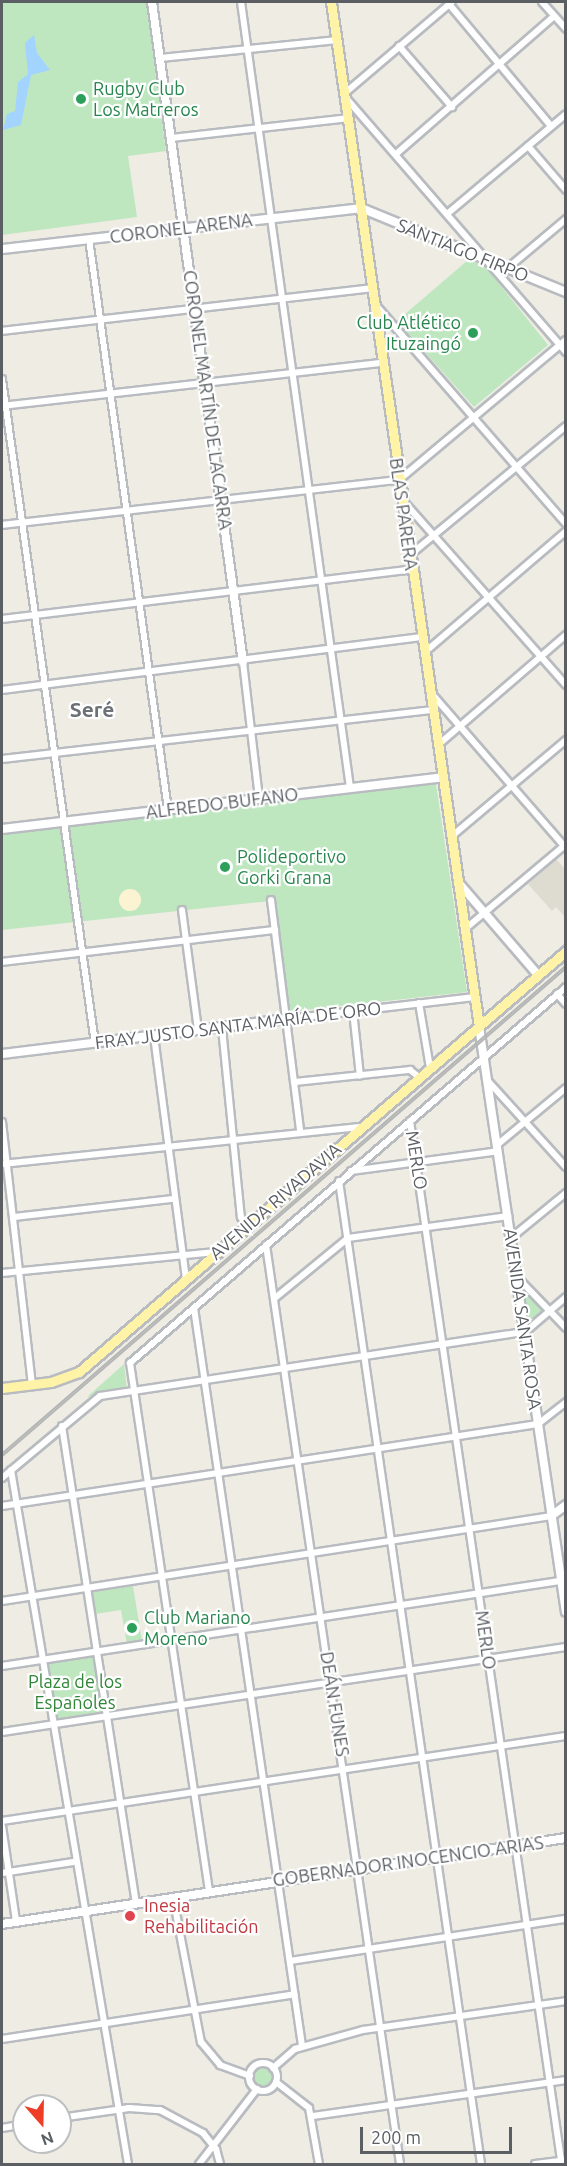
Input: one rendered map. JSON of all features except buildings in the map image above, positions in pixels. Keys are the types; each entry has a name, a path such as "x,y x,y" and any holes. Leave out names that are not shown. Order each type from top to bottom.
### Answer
{"main road":[{"name":"BLAS PARERA","path":"331,2 479,1026"},
{"name":"AVENIDA RIVADAVIA","path":"32,1384 71,1376 566,951"},
{"path":"2,1388 32,1384"}],"street":[{"name":"CORONEL MARTÍN DE LACARRA","path":"152,2 223,500 259,798"},
{"path":"241,2 312,490 350,788"},
{"path":"542,2 566,29"},
{"path":"552,126 450,3 345,96 566,352"},
{"path":"396,154 554,16"},
{"path":"161,58 337,40"},
{"path":"399,46 452,107"},
{"path":"447,214 566,114"},
{"path":"172,138 349,118"},
{"path":"528,146 566,190"},
{"name":"CORONEL ARENA","path":"2,249 361,208"},
{"name":"SANTIAGO FIRPO","path":"361,208 566,292"},
{"path":"509,267 566,219"},
{"path":"88,238 129,510 168,810"},
{"path":"2,331 371,288"},
{"path":"374,303 566,524"},
{"path":"2,525 399,480 566,340"},
{"path":"3,406 296,375 382,363"},
{"path":"2,379 3,406 84,952 95,1043"},
{"path":"410,555 435,538 566,426"},
{"path":"403,500 566,685"},
{"path":"424,652 566,531"},
{"path":"2,620 324,583 412,569"},
{"path":"438,746 566,635"},
{"path":"2,690 333,651 422,637"},
{"path":"431,693 565,846 486,915 465,929"},
{"path":"2,759 433,710"},
{"path":"452,836 566,740"},
{"name":"ALFREDO BUFANO","path":"2,829 443,777"},
{"path":"458,882 538,975"},
{"path":"271,900 300,1130"},
{"path":"182,910 198,1030"},
{"path":"2,962 187,943 275,930"},
{"name":"AVENIDA RIVADAVIA","path":"130,1391 130,1363 566,987"},
{"path":"557,994 566,1004"},
{"name":"FRAY JUSTO SANTA MARÍA DE ORO","path":"2,1054 475,997"},
{"path":"418,1003 430,1068"},
{"path":"353,1011 360,1076"},
{"name":"AVENIDA SANTA ROSA","path":"479,1026 566,1612"},
{"path":"222,1028 233,1137 246,1226"},
{"path":"154,1036 179,1254 186,1278"},
{"path":"295,1082 410,1070 419,1077"},
{"path":"488,1081 566,1167"},
{"path":"351,1171 418,1163 498,1148 566,1088"},
{"name":"MERLO","path":"410,1121 563,2160"},
{"path":"2,1122 4,1164 14,1217 32,1384"},
{"path":"4,1164 167,1144 362,1126"},
{"path":"339,1181 481,2164"},
{"path":"511,1238 566,1193"},
{"path":"14,1217 173,1199"},
{"path":"275,1298 348,1238 508,1216"},
{"name":"DEÁN FUNES","path":"266,1245 322,1616 400,2164"},
{"path":"2,1273 216,1252"},
{"path":"518,1277 566,1328"},
{"path":"2,1478 97,1397 525,1332 566,1297"},
{"path":"194,1308 302,2046"},
{"path":"130,1391 209,1891"},
{"path":"2,1506 538,1424 566,1402"},
{"path":"62,1426 136,1902"},
{"path":"11,1470 81,1911 128,2164"},
{"path":"2,1600 551,1516 566,1505"},
{"path":"2,1666 563,1580"},
{"path":"2,1732 566,1647"},
{"path":"2,1821 344,1767 566,1736"},
{"path":"2,1826 5,1872 16,1921"},
{"name":"GOBERNADOR INOCENCIO ARIAS","path":"2,1924 566,1838"},
{"path":"5,1872 74,1862"},
{"path":"173,1897 192,2011 207,2052 226,2068 250,2076 257,2090"},
{"path":"290,1961 566,1919"},
{"path":"2,2039 294,1994"},
{"path":"250,2076 257,2066 273,2068 302,2046 380,2027 566,2001"},
{"path":"273,2068 276,2082 300,2097 313,2116 320,2164"},
{"path":"313,2116 566,2080"},
{"path":"199,2164 257,2090 270,2089 276,2082"},
{"path":"72,2116 118,2109 170,2113 213,2144 220,2164"},
{"path":"535,2164 563,2160"}],"shaded area":[{"path":"556,859 565,869 565,917 556,907 552,911 528,884"}],"green space":[{"name":"Rugby Club Los Matreros","path":"2,2 146,2 166,151 128,156 137,217 2,235"},
{"name":"Club Atlético Ituzaingó","path":"468,260 484,265 548,345 474,407 397,321"},
{"name":"Polideportivo Gorki Grana","path":"436,784 467,992 287,1012 271,901 2,930 2,833"},
{"path":"522,1286 545,1308 529,1324 527,1323"},
{"path":"124,1364 127,1390 87,1397"},
{"name":"Club Mariano Moreno","path":"133,1586 142,1641 127,1644 121,1610 95,1614 92,1592"},
{"name":"Plaza de los Españoles","path":"95,1653 104,1714 53,1721 44,1660"},
{"path":"263,2066 272,2069 275,2078 272,2087 263,2090 254,2087 251,2078 254,2069"}],"sand":[{"path":"126,889 134,889 141,896 141,904 134,911 126,911 119,904 119,896"}],"water":[{"path":"34,35 37,53 50,70 31,75 21,125 3,130 7,114 15,111 18,82 28,74 25,43"}],"railway":[{"path":"2,1455 566,967"}],"place":[{"name":"Rugby Club Los Matreros","path":"81,99"},
{"name":"Club Atlético Ituzaingó","path":"473,333"},
{"name":"Polideportivo Gorki Grana","path":"225,867"},
{"name":"Club Mariano Moreno","path":"132,1628"},
{"name":"Inesia Rehabilitación","path":"130,1916"}],"district":[{"name":"Seré","path":"92,709"}]}
